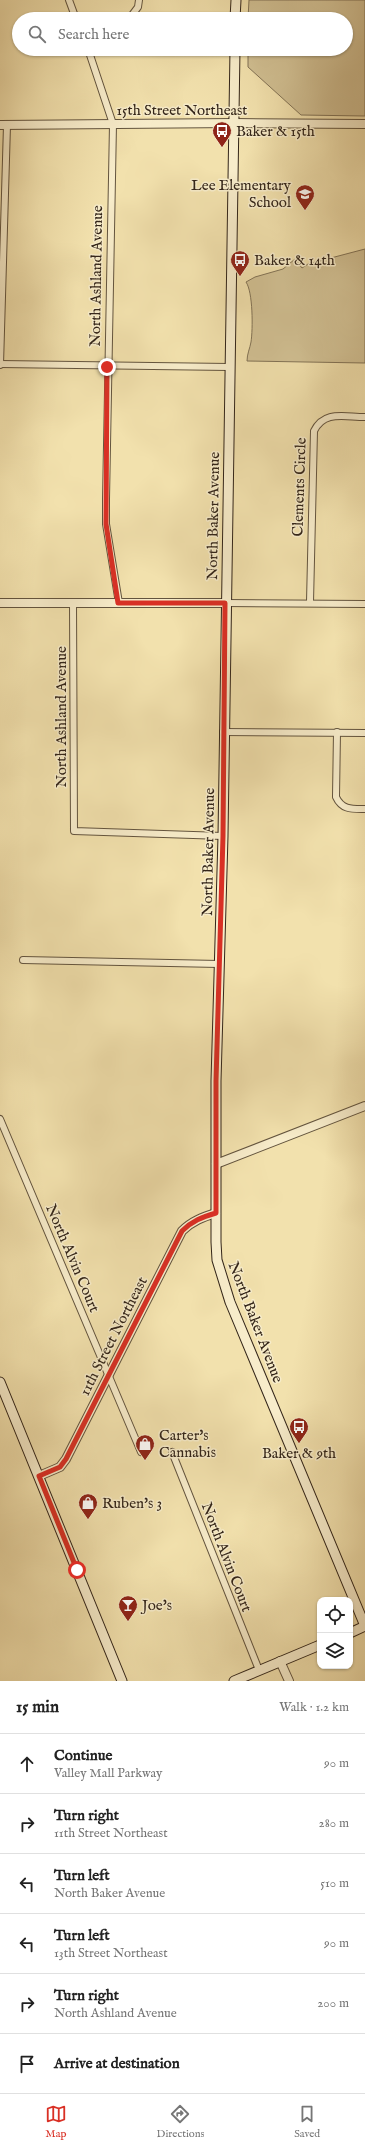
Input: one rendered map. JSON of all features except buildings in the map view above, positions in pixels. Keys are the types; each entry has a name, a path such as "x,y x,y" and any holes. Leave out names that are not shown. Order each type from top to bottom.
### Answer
{"main road":[{"path":"235,12 236,0"},
{"name":"North Baker Avenue","path":"235,56 223,732 223,836 219,964 216,1164 218,1260 230,1302 365,1626"},
{"path":"0,1382 122,1681"},
{"path":"353,1631 365,1626"},
{"path":"234,1681 317,1646"}],"street":[{"path":"69,0 73,12"},
{"path":"134,12 138,7 140,0"},
{"name":"North Ashland Avenue","path":"90,56 113,124 107,367 106,524 118,603"},
{"name":"15th Street Northeast","path":"3,125 234,123 365,124"},
{"path":"3,125 0,365 229,367"},
{"name":"Clements Circle","path":"310,602 314,431 318,422 327,417 365,417"},
{"path":"0,603 310,602 365,604"},
{"name":"North Ashland Avenue","path":"74,603 74,831 223,836"},
{"path":"223,732 365,733"},
{"path":"337,732 336,797 339,804 345,808 365,810"},
{"path":"23,960 219,964"},
{"path":"216,1164 365,1106"},
{"name":"North Alvin Court","path":"0,1119 141,1452"},
{"name":"11th Street Northeast","path":"39,1476 60,1467 66,1459 182,1231 189,1223 201,1217 216,1213"},
{"name":"North Alvin Court","path":"172,1452 259,1670"},
{"path":"280,1661 289,1681"}],"shaded area":[{"path":"249,0 365,0 365,116 301,115 248,67 248,56 353,56 353,12 248,12"},
{"path":"365,249 365,363 247,361 251,342 252,320 250,294 246,282 255,277 283,269 295,259 302,268 308,264"}],"place":[{"name":"Baker & 15th","path":"222,148"},
{"name":"Lee Elementary School","path":"305,211"},
{"name":"Baker & 14th","path":"240,277"},
{"name":"Baker & 9th","path":"299,1444"},
{"name":"Carter's Cannabis","path":"145,1461"},
{"name":"Ruben's 3","path":"88,1520"},
{"name":"Joe's","path":"128,1622"}],"route":[{"path":"77,1570 39,1476 60,1467 66,1459 182,1231 189,1223 201,1217 216,1213 216,1081 223,836 225,603 118,603 106,524 107,367"}]}
